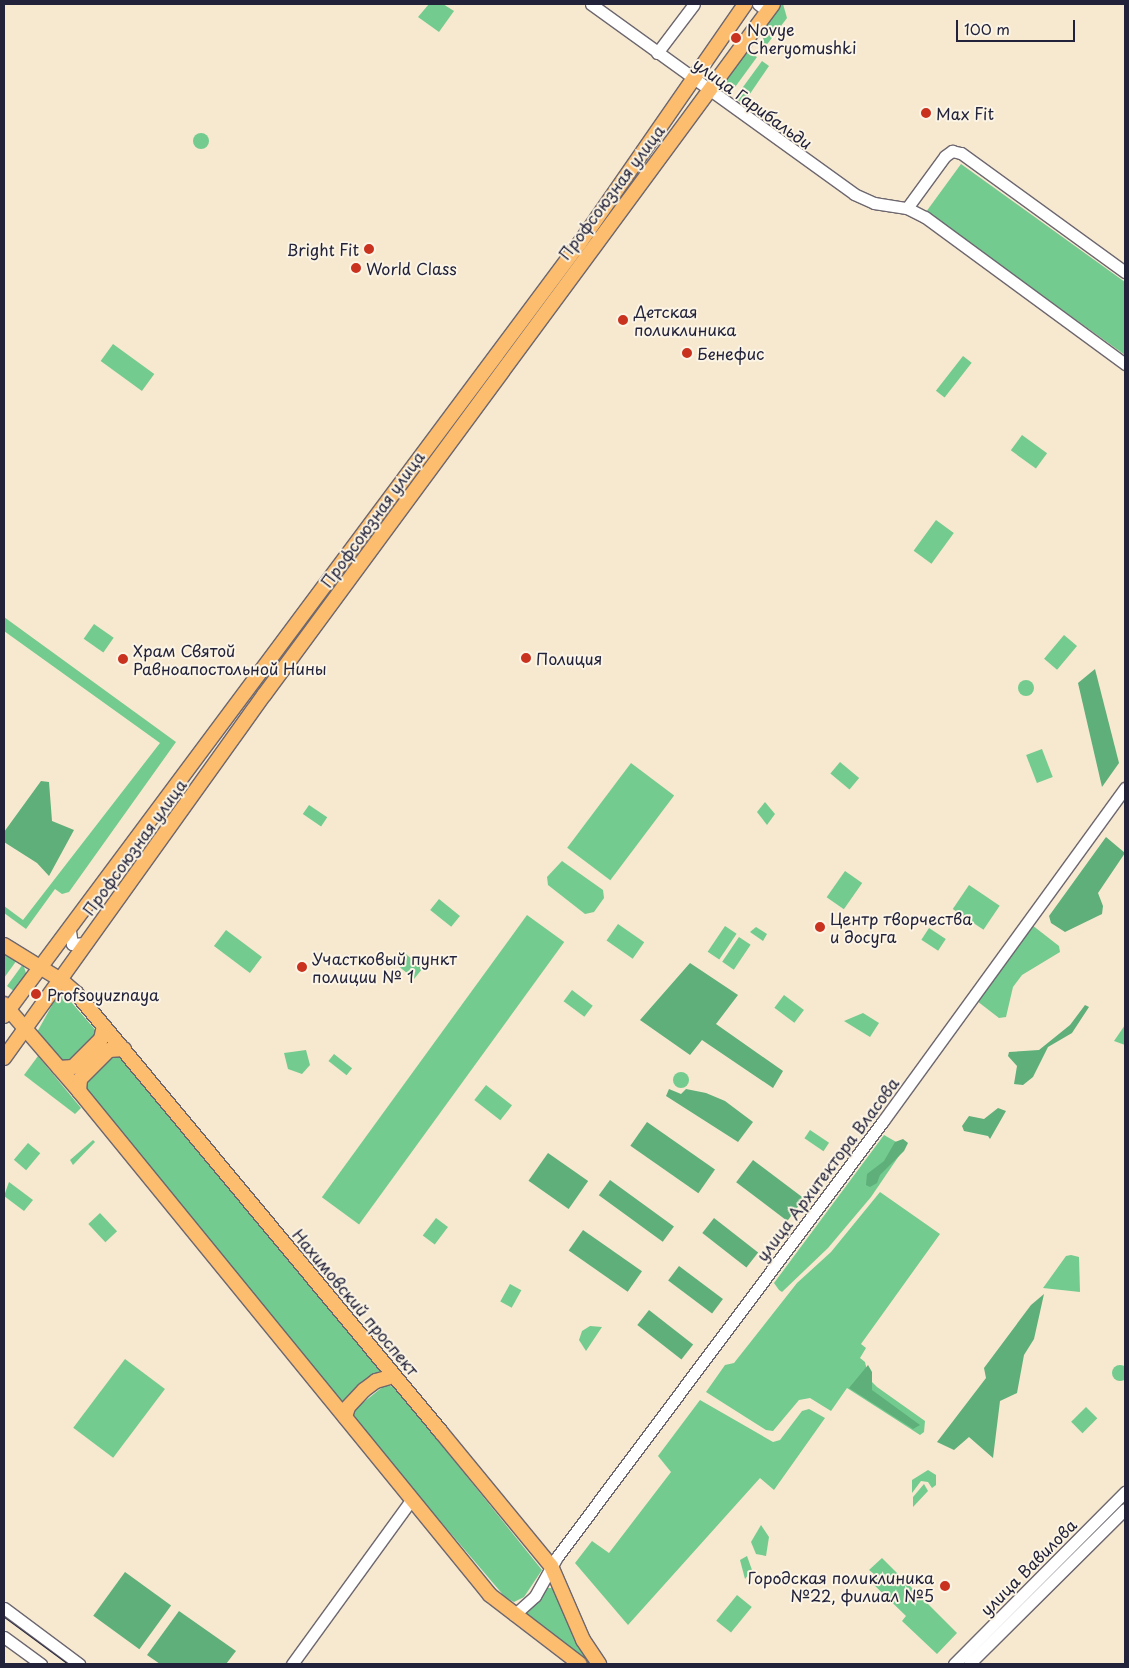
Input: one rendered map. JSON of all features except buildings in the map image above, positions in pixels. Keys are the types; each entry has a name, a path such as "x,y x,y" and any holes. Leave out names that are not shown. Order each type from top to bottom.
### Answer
{"main road":[{"name":"Профсоюзная улица","path":"5,1010 41,969 70,931 579,244 746,4"},
{"name":"Профсоюзная улица","path":"4,1058 264,695 708,90 766,6"},
{"path":"4,945 41,969"},
{"name":"Нахимовский проспект","path":"41,969 61,980 124,1049 551,1566 583,1640 599,1664"},
{"path":"5,1010 26,1028 79,1091 494,1599 580,1664"},
{"path":"59,1068 73,1067 101,1039 104,1026"},
{"path":"79,1091 80,1079 109,1050 124,1049"},
{"path":"345,1417 348,1407 364,1390 376,1381 394,1376"}],"street":[{"name":"улица Гарибальди","path":"591,4 694,81 854,194 874,203 907,208 924,217 1125,364"},
{"path":"657,53 694,4"},
{"path":"907,208 944,156 952,151 961,153 1125,272"},
{"name":"улица Архитектора Власова","path":"514,1615 535,1596 551,1566 888,1114 1125,788"},
{"path":"70,931 72,944 87,943"},
{"name":"улица Вавилова","path":"954,1664 1125,1492"},
{"path":"292,1664 412,1499"},
{"name":"улица Вавилова","path":"969,1664 1125,1509"},
{"path":"4,1608 79,1664"},
{"path":"4,1636 41,1664"}],"green space":[{"path":"429,4 443,4 454,11 439,32 418,17"},
{"path":"779,4 783,4 787,18 765,47 761,29"},
{"path":"747,52 757,57 730,94 723,83 742,55"},
{"path":"762,61 769,66 743,104 735,98"},
{"path":"201,133 207,135 209,141 207,147 201,149 195,147 193,141 195,135"},
{"path":"961,164 1125,282 1125,355 926,212"},
{"path":"113,344 154,374 142,391 101,361"},
{"path":"963,356 972,363 945,397 936,391"},
{"path":"1022,435 1047,453 1036,469 1011,450"},
{"path":"936,520 954,533 931,564 914,551"},
{"path":"4,617 176,742 69,892 62,894 55,889 26,929 4,913 4,906 23,920 160,743 4,631"},
{"path":"94,624 114,638 103,653 84,639"},
{"path":"1064,635 1077,646 1057,670 1044,659"},
{"path":"1095,669 1119,763 1102,787 1078,683"},
{"path":"1026,680 1034,688 1026,696 1018,688"},
{"path":"1042,749 1053,777 1037,783 1026,755"},
{"path":"840,762 859,778 850,790 830,773"},
{"path":"631,763 674,795 610,880 567,848"},
{"path":"41,781 49,782 52,821 74,830 49,876 37,863 4,842 4,832"},
{"path":"765,802 775,814 767,825 757,812"},
{"path":"309,805 327,817 321,826 303,814"},
{"path":"1106,837 1125,853 1098,893 1103,906 1102,914 1065,932 1051,923 1049,916"},
{"path":"562,861 603,890 604,898 594,912 585,914 548,885 547,877"},
{"path":"845,871 862,883 844,909 827,897"},
{"path":"969,885 1000,906 983,930 953,909"},
{"path":"439,899 460,916 451,927 430,910"},
{"path":"527,915 564,942 359,1224 322,1197"},
{"path":"618,924 644,942 633,959 607,940"},
{"path":"1032,925 1059,946 1060,952 1022,975 1013,987 1006,1017 999,1018 977,1001"},
{"path":"725,926 737,934 719,960 708,952"},
{"path":"756,927 767,934 763,941 750,932"},
{"path":"929,928 946,939 938,951 921,940"},
{"path":"226,930 262,957 250,973 214,946"},
{"path":"739,937 751,945 734,970 722,962"},
{"path":"4,950 17,960 4,978"},
{"path":"402,951 423,968 414,979 393,962"},
{"path":"690,963 738,995 716,1024 783,1071 773,1088 702,1040 690,1055 640,1020"},
{"path":"23,964 27,976 15,992 7,986"},
{"path":"572,990 593,1006 584,1017 564,1001"},
{"path":"65,995 99,1034 73,1065 62,1063 36,1034 56,998"},
{"path":"784,995 804,1010 794,1023 774,1008"},
{"path":"1085,1005 1089,1007 1072,1033 1048,1047 1033,1077 1023,1085 1014,1084 1017,1066 1008,1056 1009,1052 1039,1050 1070,1025"},
{"path":"863,1013 879,1023 870,1037 844,1021"},
{"path":"1125,1025 1125,1045 1114,1041"},
{"path":"306,1050 310,1065 302,1074 288,1069 284,1053"},
{"path":"334,1054 352,1068 347,1075 328,1061"},
{"path":"110,1055 119,1055 381,1370 341,1404 82,1088 88,1075"},
{"path":"38,1056 81,1108 75,1114 24,1075"},
{"path":"681,1072 689,1080 681,1088 673,1080"},
{"path":"486,1085 512,1105 500,1120 474,1100"},
{"path":"669,1089 681,1094 686,1089 706,1093 725,1101 753,1122 738,1142 666,1096"},
{"path":"998,1108 1006,1111 990,1139 988,1136 964,1131 962,1126 969,1116 984,1119"},
{"path":"647,1122 715,1170 698,1193 630,1146"},
{"path":"810,1130 829,1143 823,1151 804,1138"},
{"path":"884,1135 905,1147 871,1197 828,1248 782,1292 774,1283"},
{"path":"903,1139 908,1143 904,1151 880,1175 877,1183 870,1187 866,1185 867,1174 884,1161 895,1142"},
{"path":"93,1140 95,1142 73,1165 70,1160"},
{"path":"28,1143 40,1153 26,1170 14,1160"},
{"path":"548,1153 588,1181 569,1209 528,1181"},
{"path":"753,1160 804,1199 787,1221 736,1182"},
{"path":"610,1180 674,1226 663,1242 599,1195"},
{"path":"9,1182 33,1200 24,1211 4,1196"},
{"path":"880,1192 940,1234 861,1344 866,1348 860,1358 865,1362 869,1379 877,1387 925,1421 924,1432 920,1435 847,1388 831,1411 810,1398 799,1400 773,1431 766,1430 706,1392 725,1365 734,1363 797,1283 831,1252"},
{"path":"100,1213 117,1231 105,1242 88,1224"},
{"path":"436,1218 448,1227 435,1245 423,1236"},
{"path":"714,1218 758,1252 746,1267 702,1233"},
{"path":"583,1230 642,1271 628,1292 569,1250"},
{"path":"1066,1256 1079,1257 1080,1292 1043,1288"},
{"path":"679,1266 723,1299 712,1313 668,1280"},
{"path":"510,1284 521,1290 512,1308 500,1301"},
{"path":"1044,1294 1034,1339 1024,1355 1017,1393 1000,1401 993,1458 969,1437 954,1450 937,1442 986,1378 984,1368 1031,1305"},
{"path":"649,1310 693,1344 681,1359 637,1325"},
{"path":"590,1326 602,1327 586,1351 579,1340 582,1331"},
{"path":"125,1359 165,1389 113,1458 73,1428"},
{"path":"868,1365 872,1372 872,1390 920,1425 913,1429 849,1388"},
{"path":"1120,1365 1128,1373 1120,1381 1112,1373"},
{"path":"385,1385 395,1387 542,1570 524,1597 514,1602 505,1597 354,1420 354,1410"},
{"path":"700,1400 773,1442 780,1440 802,1411 809,1409 825,1418 774,1490 760,1478 628,1625 575,1563 592,1541 609,1553 671,1472 658,1456"},
{"path":"1086,1407 1097,1418 1082,1433 1071,1422"},
{"path":"928,1470 936,1475 936,1485 932,1488 928,1482 921,1481 912,1493 912,1480"},
{"path":"924,1484 928,1491 913,1507 913,1497"},
{"path":"761,1525 769,1537 766,1556 756,1554 751,1542"},
{"path":"747,1556 752,1570 745,1579 740,1560"},
{"path":"882,1558 957,1633 937,1654 902,1621 906,1616 869,1580 874,1574 869,1570"},
{"path":"125,1572 171,1606 139,1649 93,1616"},
{"path":"544,1588 553,1588 588,1662 526,1614"},
{"path":"737,1595 752,1607 731,1633 716,1621"},
{"path":"179,1611 236,1651 226,1664 160,1664 147,1655"}],"tram line":[{"path":"4,1617 68,1664"}],"place":[{"name":"Novye Cheryomushki","path":"736,38"},
{"name":"Max Fit","path":"926,113"},
{"name":"Bright Fit","path":"369,249"},
{"name":"World Class","path":"356,268"},
{"name":"Детская поликлиника","path":"623,320"},
{"name":"Бенефис","path":"687,353"},
{"name":"Полиция","path":"526,658"},
{"name":"Храм Святой Равноапостольной Нины","path":"123,659"},
{"name":"Центр творчества и досуга","path":"820,927"},
{"name":"Участковый пункт полиции № 1","path":"302,967"},
{"name":"Profsoyuznaya","path":"36,994"},
{"name":"Городская поликлиника №22, филиал №5","path":"945,1586"}]}
